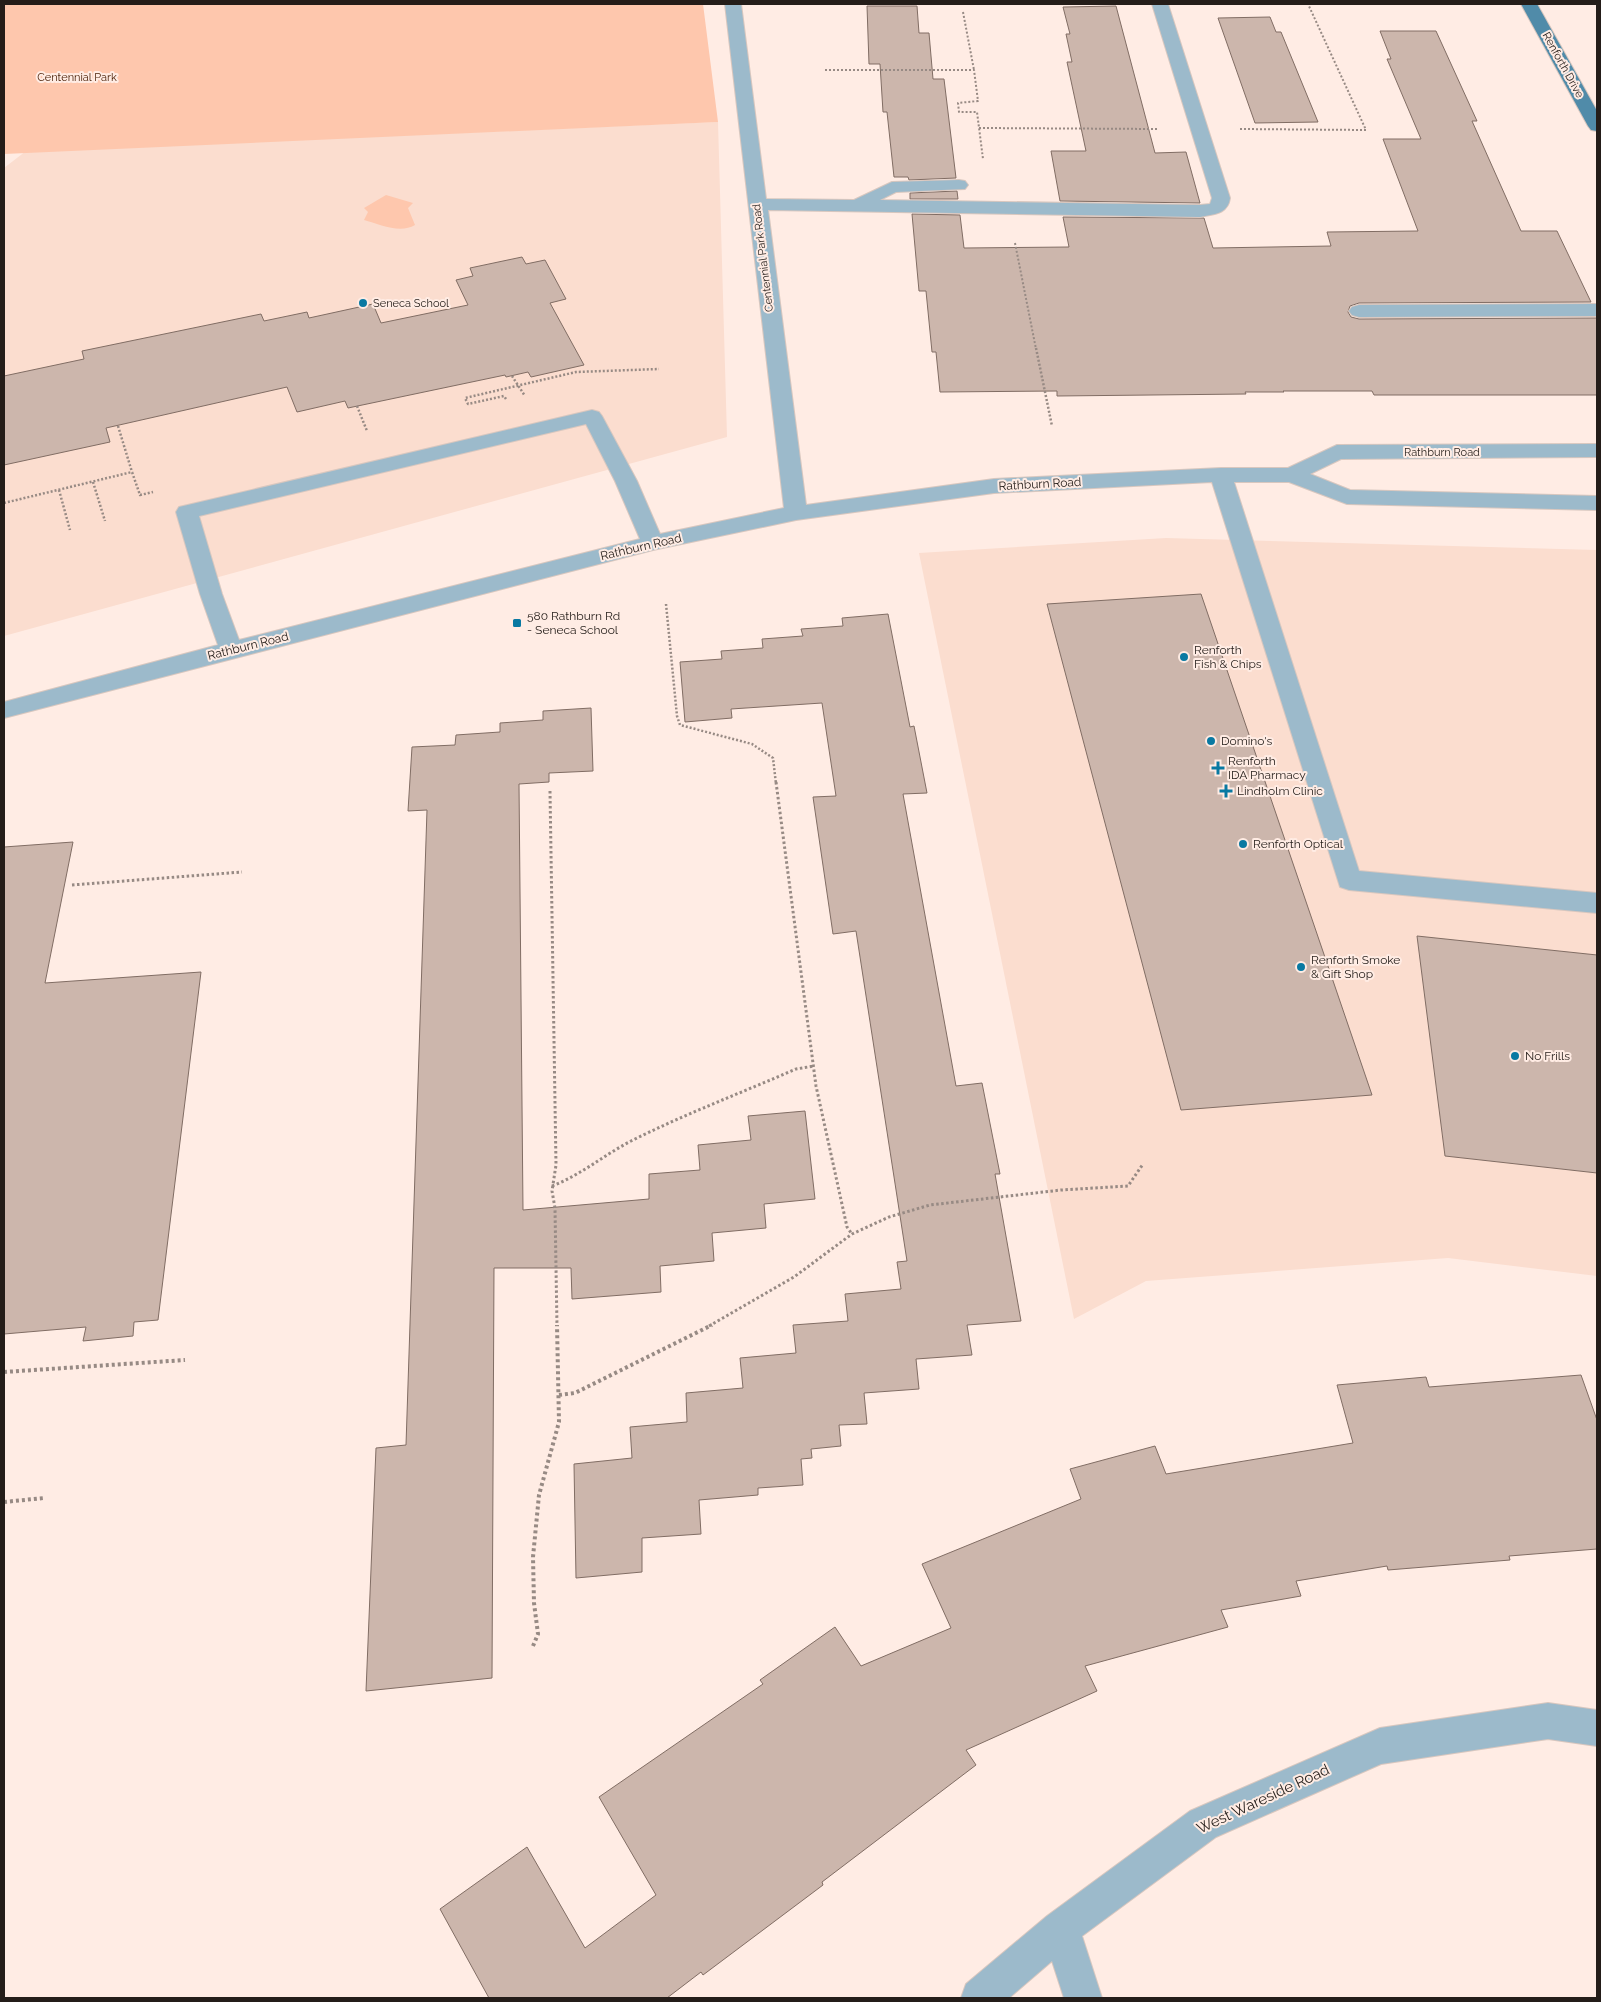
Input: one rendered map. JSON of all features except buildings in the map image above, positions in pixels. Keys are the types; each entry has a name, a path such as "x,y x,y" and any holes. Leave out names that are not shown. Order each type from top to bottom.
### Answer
{"main road":[{"name":"Renforth Drive","path":"1529,4 1597,126"}],"street":[{"name":"Centennial Park Road","path":"733,4 796,513"},
{"path":"757,204 1200,211 1216,208 1220,204 1221,198 1160,4"},
{"path":"854,206 892,187 959,185"},
{"path":"1359,311 1597,310"},
{"path":"231,650 211,594 187,512 592,416 626,481 653,543"},
{"name":"Rathburn Road","path":"1292,475 1337,452 1597,450"},
{"name":"Rathburn Road","path":"4,710 231,650 653,543 796,513 994,486 1221,476 1292,475 1347,497 1597,503"},
{"path":"1221,476 1349,880 1597,903"},
{"name":"West Wareside Road","path":"980,1998 1060,1929 1203,1824 1380,1746 1548,1721 1597,1728"},
{"path":"1060,1929 1083,1998"}],"path":[{"path":"979,128 1366,130 1308,4"},
{"path":"964,12 978,101 958,103 960,112 977,112 990,208"},
{"path":"825,70 974,70"},
{"path":"1008,209 1052,426"},
{"path":"508,402 504,396 468,404 466,398 576,372 659,369"},
{"path":"512,376 524,394"},
{"path":"118,426 132,472"},
{"path":"93,482 105,521"},
{"path":"59,490 70,530"},
{"path":"666,604 677,716 680,725 752,744 773,758 816,1086 847,1227 852,1234"},
{"path":"533,1646 538,1634 534,1603 533,1558 539,1495 559,1422 555,1208 552,1186 556,1165 550,791"},
{"path":"72,885 242,872"},
{"path":"552,1186 567,1182 628,1142 686,1114 796,1069 814,1066"},
{"path":"559,1395 575,1393 717,1322 794,1277 852,1234 889,1217 930,1205 1061,1190 1128,1186 1143,1164"},
{"path":"4,1372 185,1360"},
{"path":"4,1502 44,1498"}],"shaded area":[{"name":"Seneca School","path":"718,122 727,437 4,636 4,168 26,151"},
{"path":"1166,538 1597,550 1597,1276 1448,1258 1146,1281 1074,1319 919,553"}],"green space":[{"name":"Centennial Park","path":"4,4 703,4 718,122 4,154"},
{"path":"386,195 413,203 408,208 415,225 403,229 383,226 364,220 368,212 364,208"}],"place":[{"name":"Seneca School","path":"363,303"},
{"name":"580 Rathburn Rd - Seneca School","path":"517,623"},
{"name":"Renforth Fish & Chips","path":"1184,657"},
{"name":"Domino's","path":"1211,741"},
{"name":"Renforth IDA Pharmacy","path":"1218,768"},
{"name":"Lindholm Clinic","path":"1226,791"},
{"name":"Renforth Optical","path":"1243,844"},
{"name":"Renforth Smoke & Gift Shop","path":"1301,967"},
{"name":"No Frills","path":"1515,1056"}]}
